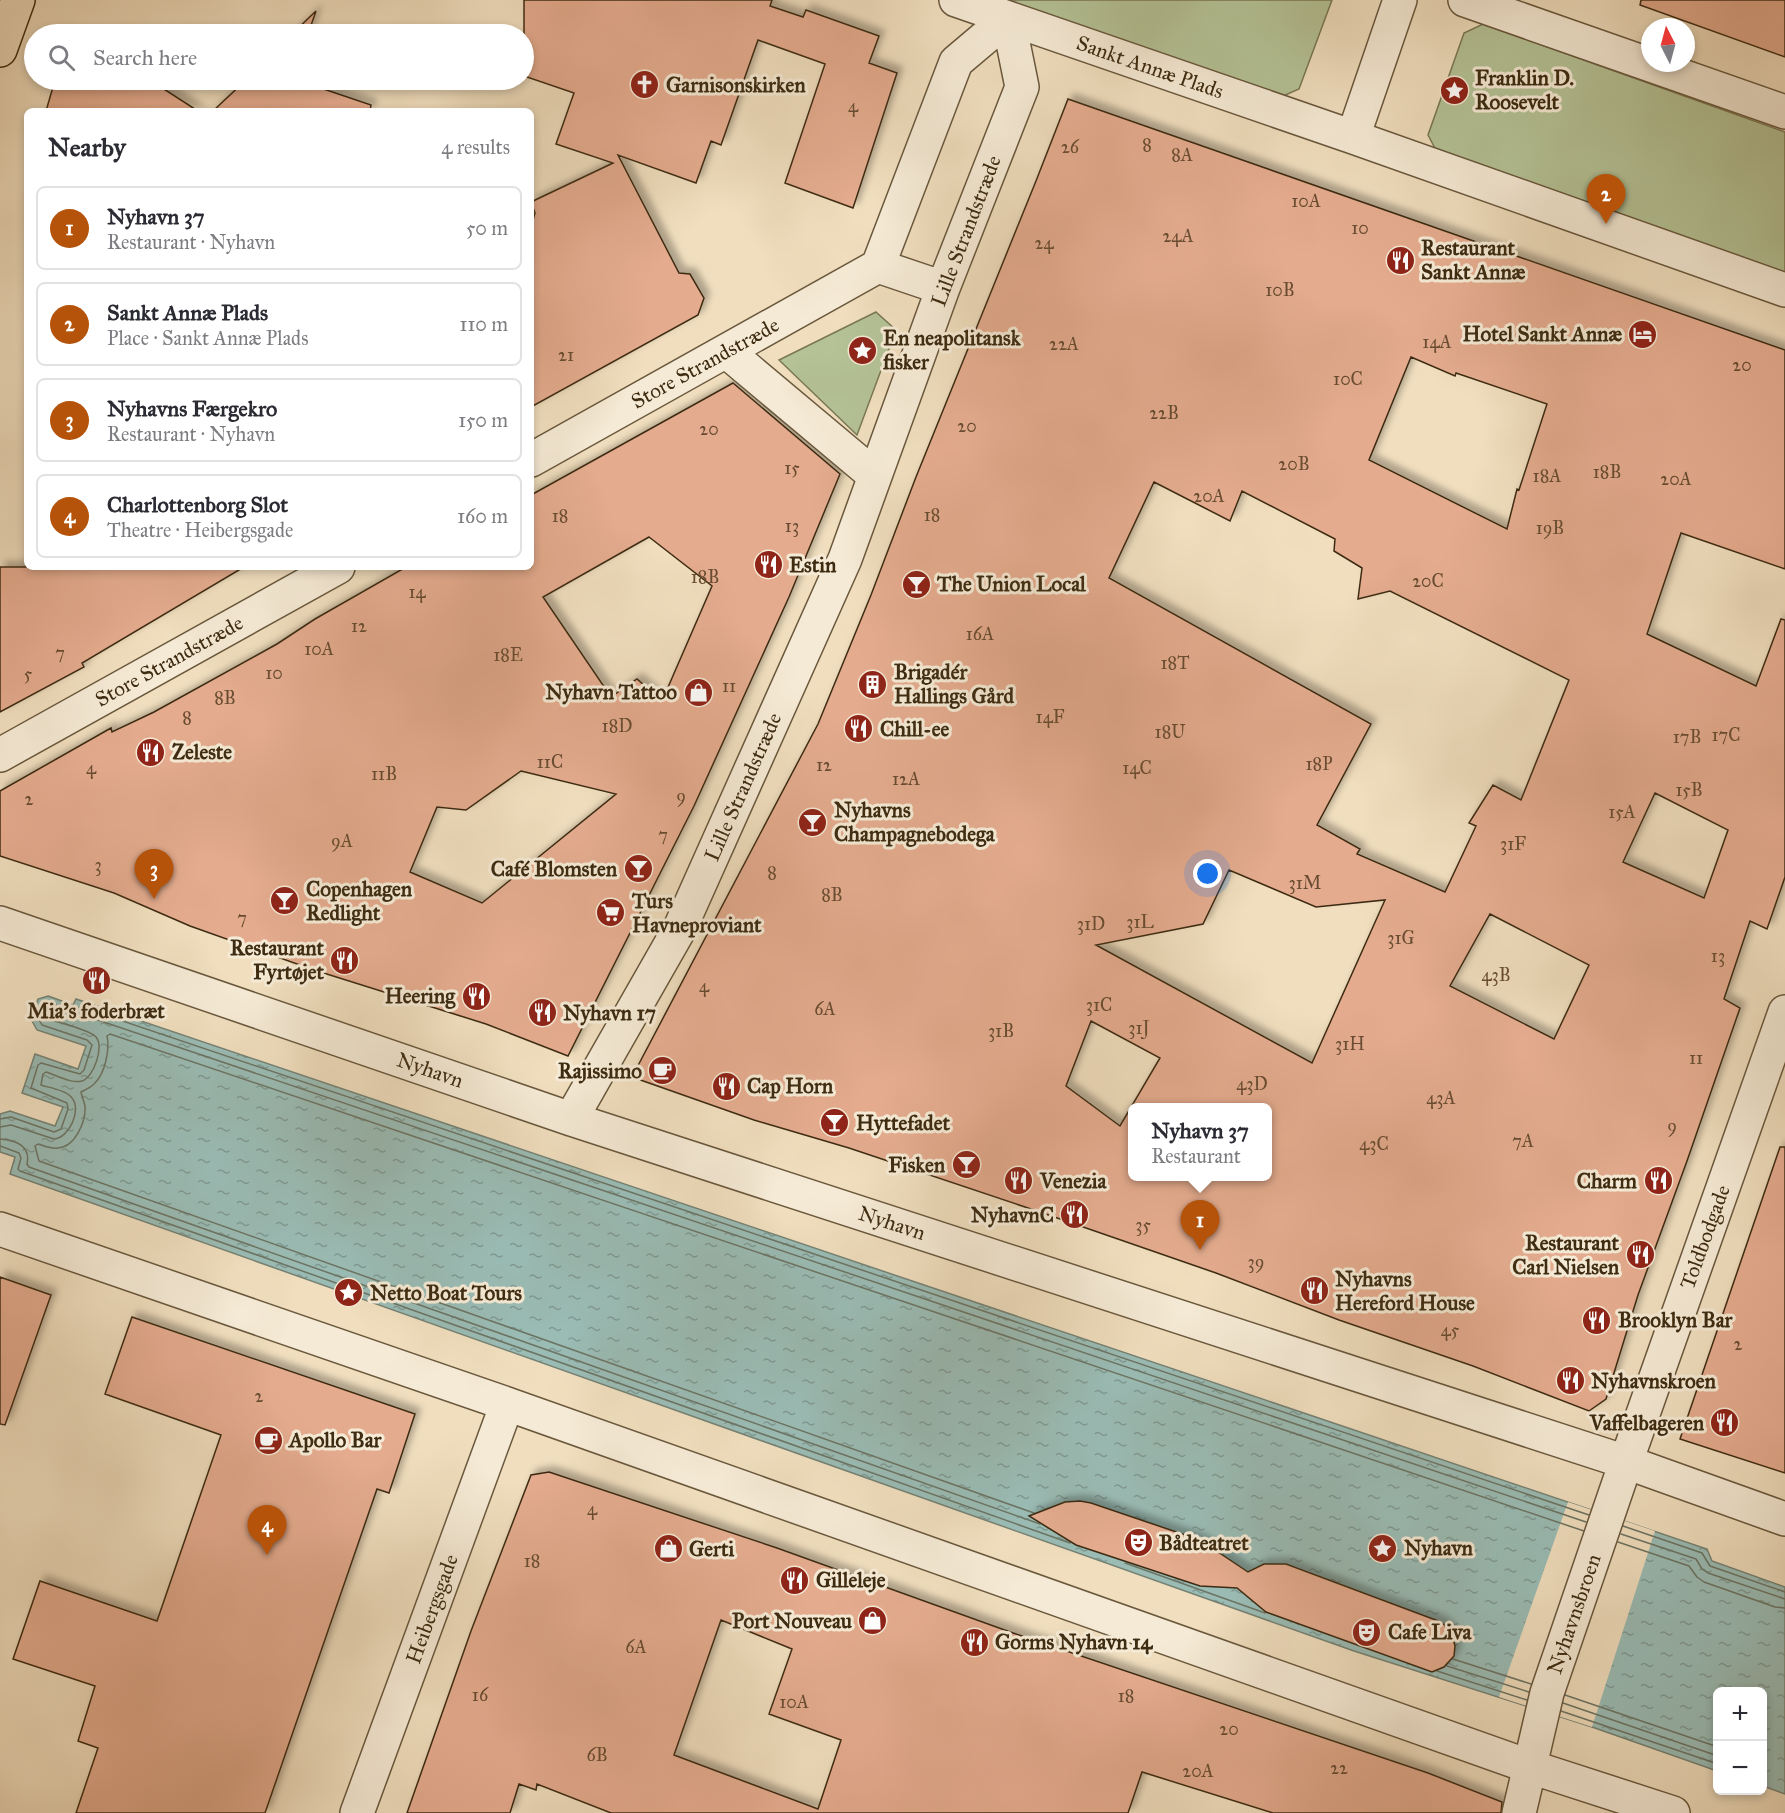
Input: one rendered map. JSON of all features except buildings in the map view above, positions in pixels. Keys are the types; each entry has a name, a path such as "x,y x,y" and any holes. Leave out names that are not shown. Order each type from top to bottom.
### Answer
{"main road":[{"path":"0,50 18,0"}],"street":[{"name":"Sankt Annæ Plads","path":"956,0 1785,290"},
{"path":"1353,137 1400,0"},
{"path":"1465,0 1785,112"},
{"path":"943,288 878,266 956,62 1008,18"},
{"name":"Lille Strandstræde","path":"571,1119 680,928 845,559 943,288 1022,87 1008,18"},
{"name":"Store Strandstræde","path":"534,458 878,266"},
{"path":"726,351 875,476"},
{"name":"Store Strandstræde","path":"0,755 333,570"},
{"name":"Nyhavn","path":"0,923 571,1119 1626,1462 1785,1519"},
{"name":"Toldbodgade","path":"1626,1462 1785,1012"},
{"path":"0,1229 507,1404 1531,1767 1673,1813"},
{"name":"Heibergsgade","path":"357,1813 507,1404"},
{"name":"Nyhavnsbroen","path":"1520,1813 1542,1711 1626,1462"}],"green space":[{"path":"1004,0 1332,0 1299,89 1281,97"},
{"path":"1483,24 1785,132 1785,274 1438,154 1428,135 1464,33"},
{"path":"876,312 896,330 857,435 779,360"}],"water":[{"path":"48,996 73,1005 76,999 1707,1549 1712,1561 1785,1587 1785,1794 1767,1787 1767,1687 1713,1687 1713,1770 1592,1727 1354,1651 10,1174 15,1157 0,1152 0,1114 10,1111 55,1126 63,1107 22,1093 35,1054 78,1069 86,1046 37,1030 31,1019 38,999"}],"pier":[{"path":"1568,1502 1655,1531 1592,1727 1499,1697"}],"place":[{"name":"Garnisonskirken","path":"645,85"},
{"name":"Franklin D. Roosevelt","path":"1454,90"},
{"name":"Sankt Annæ Plads","path":"1606,224"},
{"name":"Restaurant Sankt Annæ","path":"1400,260"},
{"name":"Hotel Sankt Annæ","path":"1643,334"},
{"name":"En neapolitansk fisker","path":"862,350"},
{"name":"Estin","path":"768,565"},
{"name":"The Union Local","path":"916,584"},
{"name":"Brigadér Hallings Gård","path":"873,684"},
{"name":"Nyhavn Tattoo","path":"698,692"},
{"name":"Chill-ee","path":"859,729"},
{"name":"Zeleste","path":"151,752"},
{"name":"Nyhavns Champagnebodega","path":"813,822"},
{"name":"Café Blomsten","path":"638,869"},
{"name":"Nyhavns Færgekro","path":"154,899"},
{"name":"Copenhagen Redlight","path":"285,901"},
{"name":"Turs Havneproviant","path":"611,913"},
{"name":"Restaurant Fyrtøjet","path":"345,960"},
{"name":"Mia's foderbræt","path":"96,980"},
{"name":"Heering","path":"476,996"},
{"name":"Nyhavn 17","path":"542,1013"},
{"name":"Rajissimo","path":"663,1071"},
{"name":"Cap Horn","path":"726,1086"},
{"name":"Hyttefadet","path":"835,1123"},
{"name":"Fisken","path":"966,1165"},
{"name":"Venezia","path":"1019,1181"},
{"name":"Charm","path":"1658,1181"},
{"name":"NyhavnC","path":"1075,1215"},
{"name":"Nyhavn 37","path":"1200,1250"},
{"name":"Restaurant Carl Nielsen","path":"1640,1255"},
{"name":"Nyhavns Hereford House","path":"1314,1291"},
{"name":"Netto Boat Tours","path":"349,1293"},
{"name":"Brooklyn Bar","path":"1597,1320"},
{"name":"Nyhavnskroen","path":"1570,1381"},
{"name":"Vaffelbageren","path":"1725,1423"},
{"name":"Apollo Bar","path":"268,1440"},
{"name":"Bådteatret","path":"1138,1543"},
{"name":"Nyhavn","path":"1383,1548"},
{"name":"Gerti","path":"668,1549"},
{"name":"Charlottenborg Slot","path":"267,1555"},
{"name":"Gilleleje","path":"795,1580"},
{"name":"Port Nouveau","path":"873,1621"},
{"name":"Cafe Liva","path":"1367,1632"},
{"name":"Gorms Nyhavn 14","path":"974,1642"}]}
